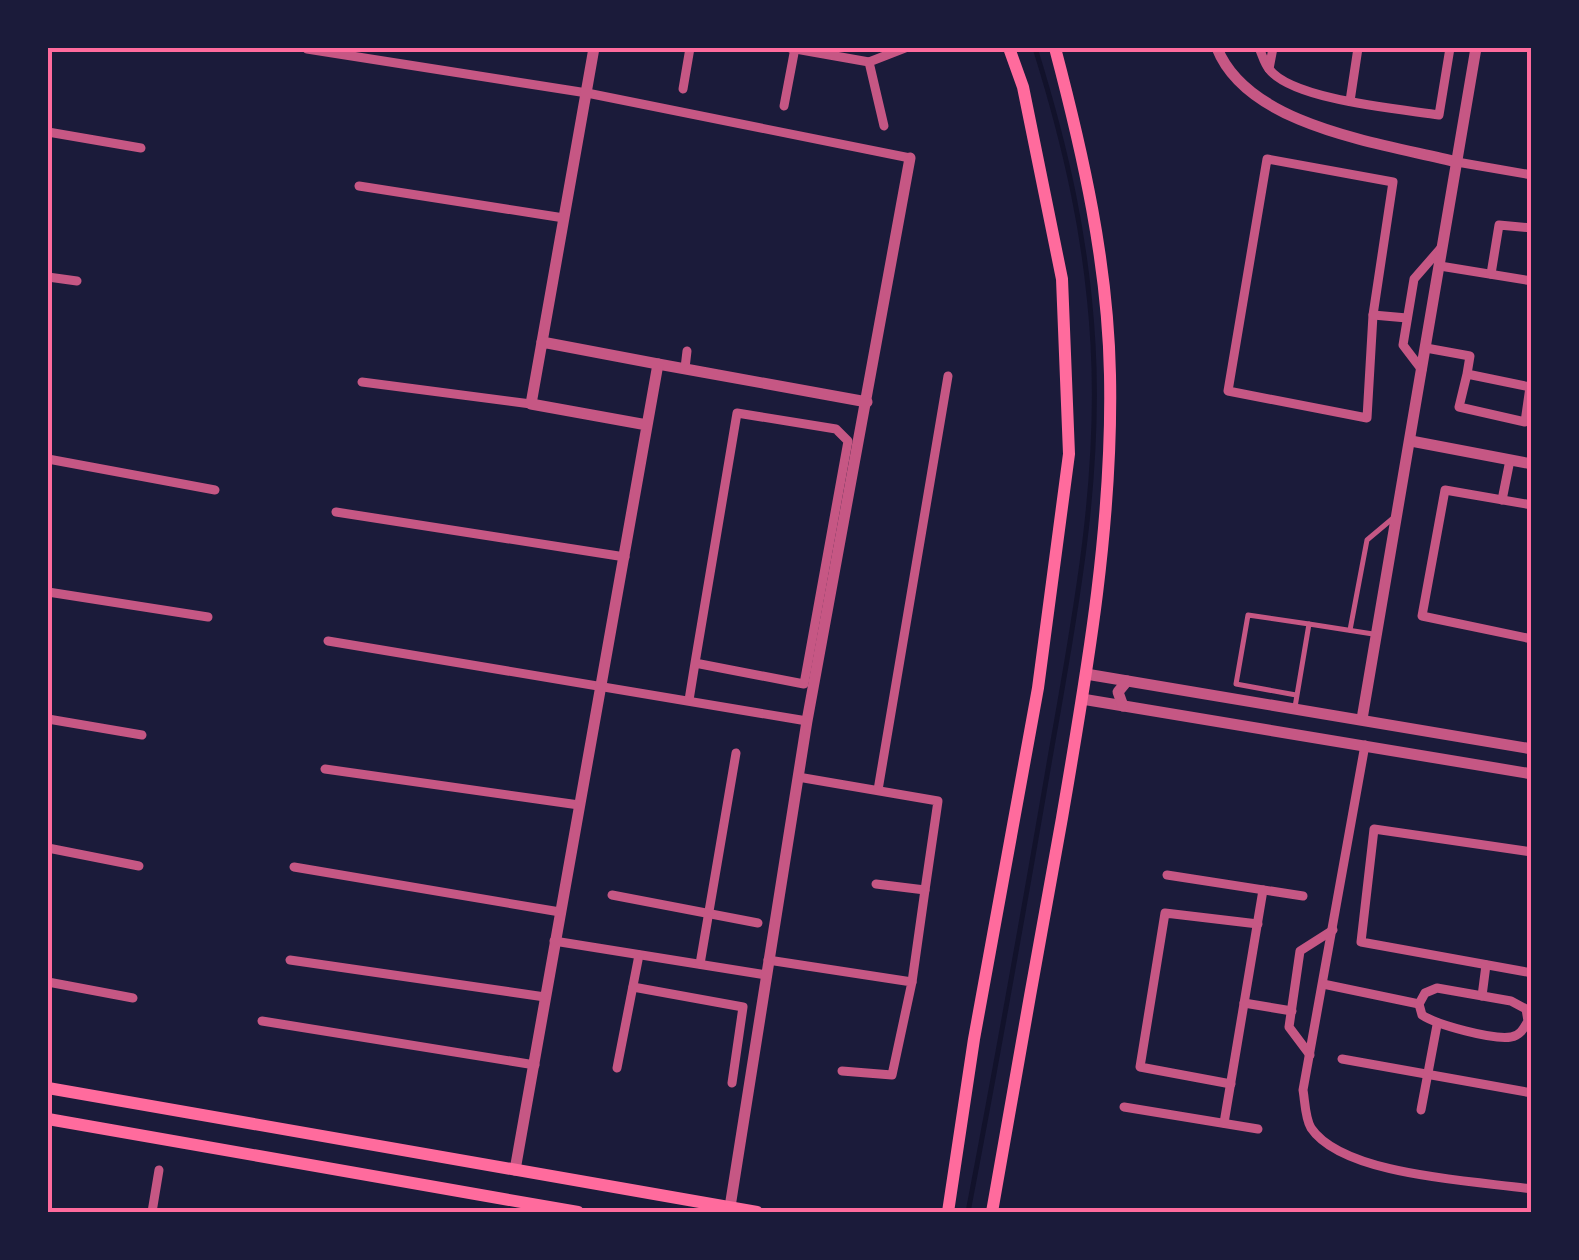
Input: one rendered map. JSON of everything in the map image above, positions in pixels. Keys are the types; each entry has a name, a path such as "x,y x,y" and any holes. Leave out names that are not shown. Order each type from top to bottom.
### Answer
{"main road":[{"path":"948,1212 974,1039 1038,688 1069,454 1062,279 1023,87 1009,48"},
{"path":"992,1212 1082,699 1106,501 1110,372 1092,206 1055,48"},
{"path":"48,1088 757,1212"},
{"path":"48,1119 517,1207 578,1212"}],"street":[{"path":"531,404 594,48"},
{"path":"684,89 690,48"},
{"path":"784,106 794,48 868,62 905,48"},
{"path":"1217,48 1238,81 1259,100 1298,120 1456,162 1532,174"},
{"path":"1259,48 1269,70 1299,88 1350,101 1439,115 1450,48"},
{"path":"1269,70 1273,48"},
{"path":"1350,101 1358,48"},
{"path":"1362,719 1476,48"},
{"path":"308,49 587,93 910,158 807,720 730,1208"},
{"path":"868,62 884,126"},
{"path":"48,132 142,148"},
{"path":"1267,159 1393,182 1373,315 1366,418 1228,392 1267,159"},
{"path":"359,186 564,218"},
{"path":"1491,274 1499,225 1532,228"},
{"path":"1422,370 1402,345 1414,279 1443,246"},
{"path":"1440,266 1532,281"},
{"path":"48,277 77,280"},
{"path":"1373,315 1407,318"},
{"path":"542,342 867,402"},
{"path":"1426,348 1470,356 1459,407 1524,422 1530,387 1467,374"},
{"path":"684,368 687,351"},
{"path":"514,1170 658,364"},
{"path":"878,790 948,376"},
{"path":"362,382 531,404 646,425"},
{"path":"689,700 695,663 737,413 836,429 848,440 804,684 695,663"},
{"path":"1411,441 1532,464"},
{"path":"48,459 214,490"},
{"path":"1502,500 1510,460"},
{"path":"1532,505 1445,490 1422,616 1532,639"},
{"path":"336,512 625,556"},
{"path":"48,592 208,617"},
{"path":"328,642 807,720"},
{"path":"1086,674 1295,702 1362,719 1532,750"},
{"path":"1124,706 1118,692 1127,681"},
{"path":"1082,699 1532,774"},
{"path":"48,719 142,736"},
{"path":"1365,745 1303,1090 1309,1126 1331,1148 1370,1166 1532,1189"},
{"path":"700,964 736,753"},
{"path":"324,769 579,806"},
{"path":"798,776 938,801 912,982 892,1075 842,1071"},
{"path":"1532,852 1374,829 1361,942 1532,973"},
{"path":"48,848 139,866"},
{"path":"294,867 560,912"},
{"path":"1167,875 1303,896"},
{"path":"876,884 925,890"},
{"path":"1224,1123 1263,890"},
{"path":"612,895 758,923"},
{"path":"1231,1084 1140,1067 1165,913 1258,924"},
{"path":"1310,1054 1289,1027 1300,952 1333,930"},
{"path":"554,941 766,975"},
{"path":"617,1068 639,955"},
{"path":"290,960 546,997"},
{"path":"768,960 912,982"},
{"path":"1482,996 1486,965"},
{"path":"48,982 133,998"},
{"path":"1324,984 1420,1004"},
{"path":"633,987 743,1007 732,1083"},
{"path":"1437,988 1482,996 1511,1001 1526,1009 1530,1021 1522,1032 1509,1038 1437,1025 1422,1015 1420,1004 1426,993 1437,988"},
{"path":"1244,1003 1292,1011"},
{"path":"262,1020 534,1065"},
{"path":"1421,1110 1437,1025"},
{"path":"1342,1060 1532,1093"},
{"path":"1124,1107 1258,1129"},
{"path":"152,1212 159,1170"}],"lane":[{"path":"1350,631 1367,540 1398,514"},
{"path":"1309,624 1295,702 1236,684 1248,615 1309,624 1350,631 1376,634"}],"waterway":[{"path":"968,1212 1068,655 1084,552 1093,448 1093,344 1086,267 1065,157 1035,48"}]}
